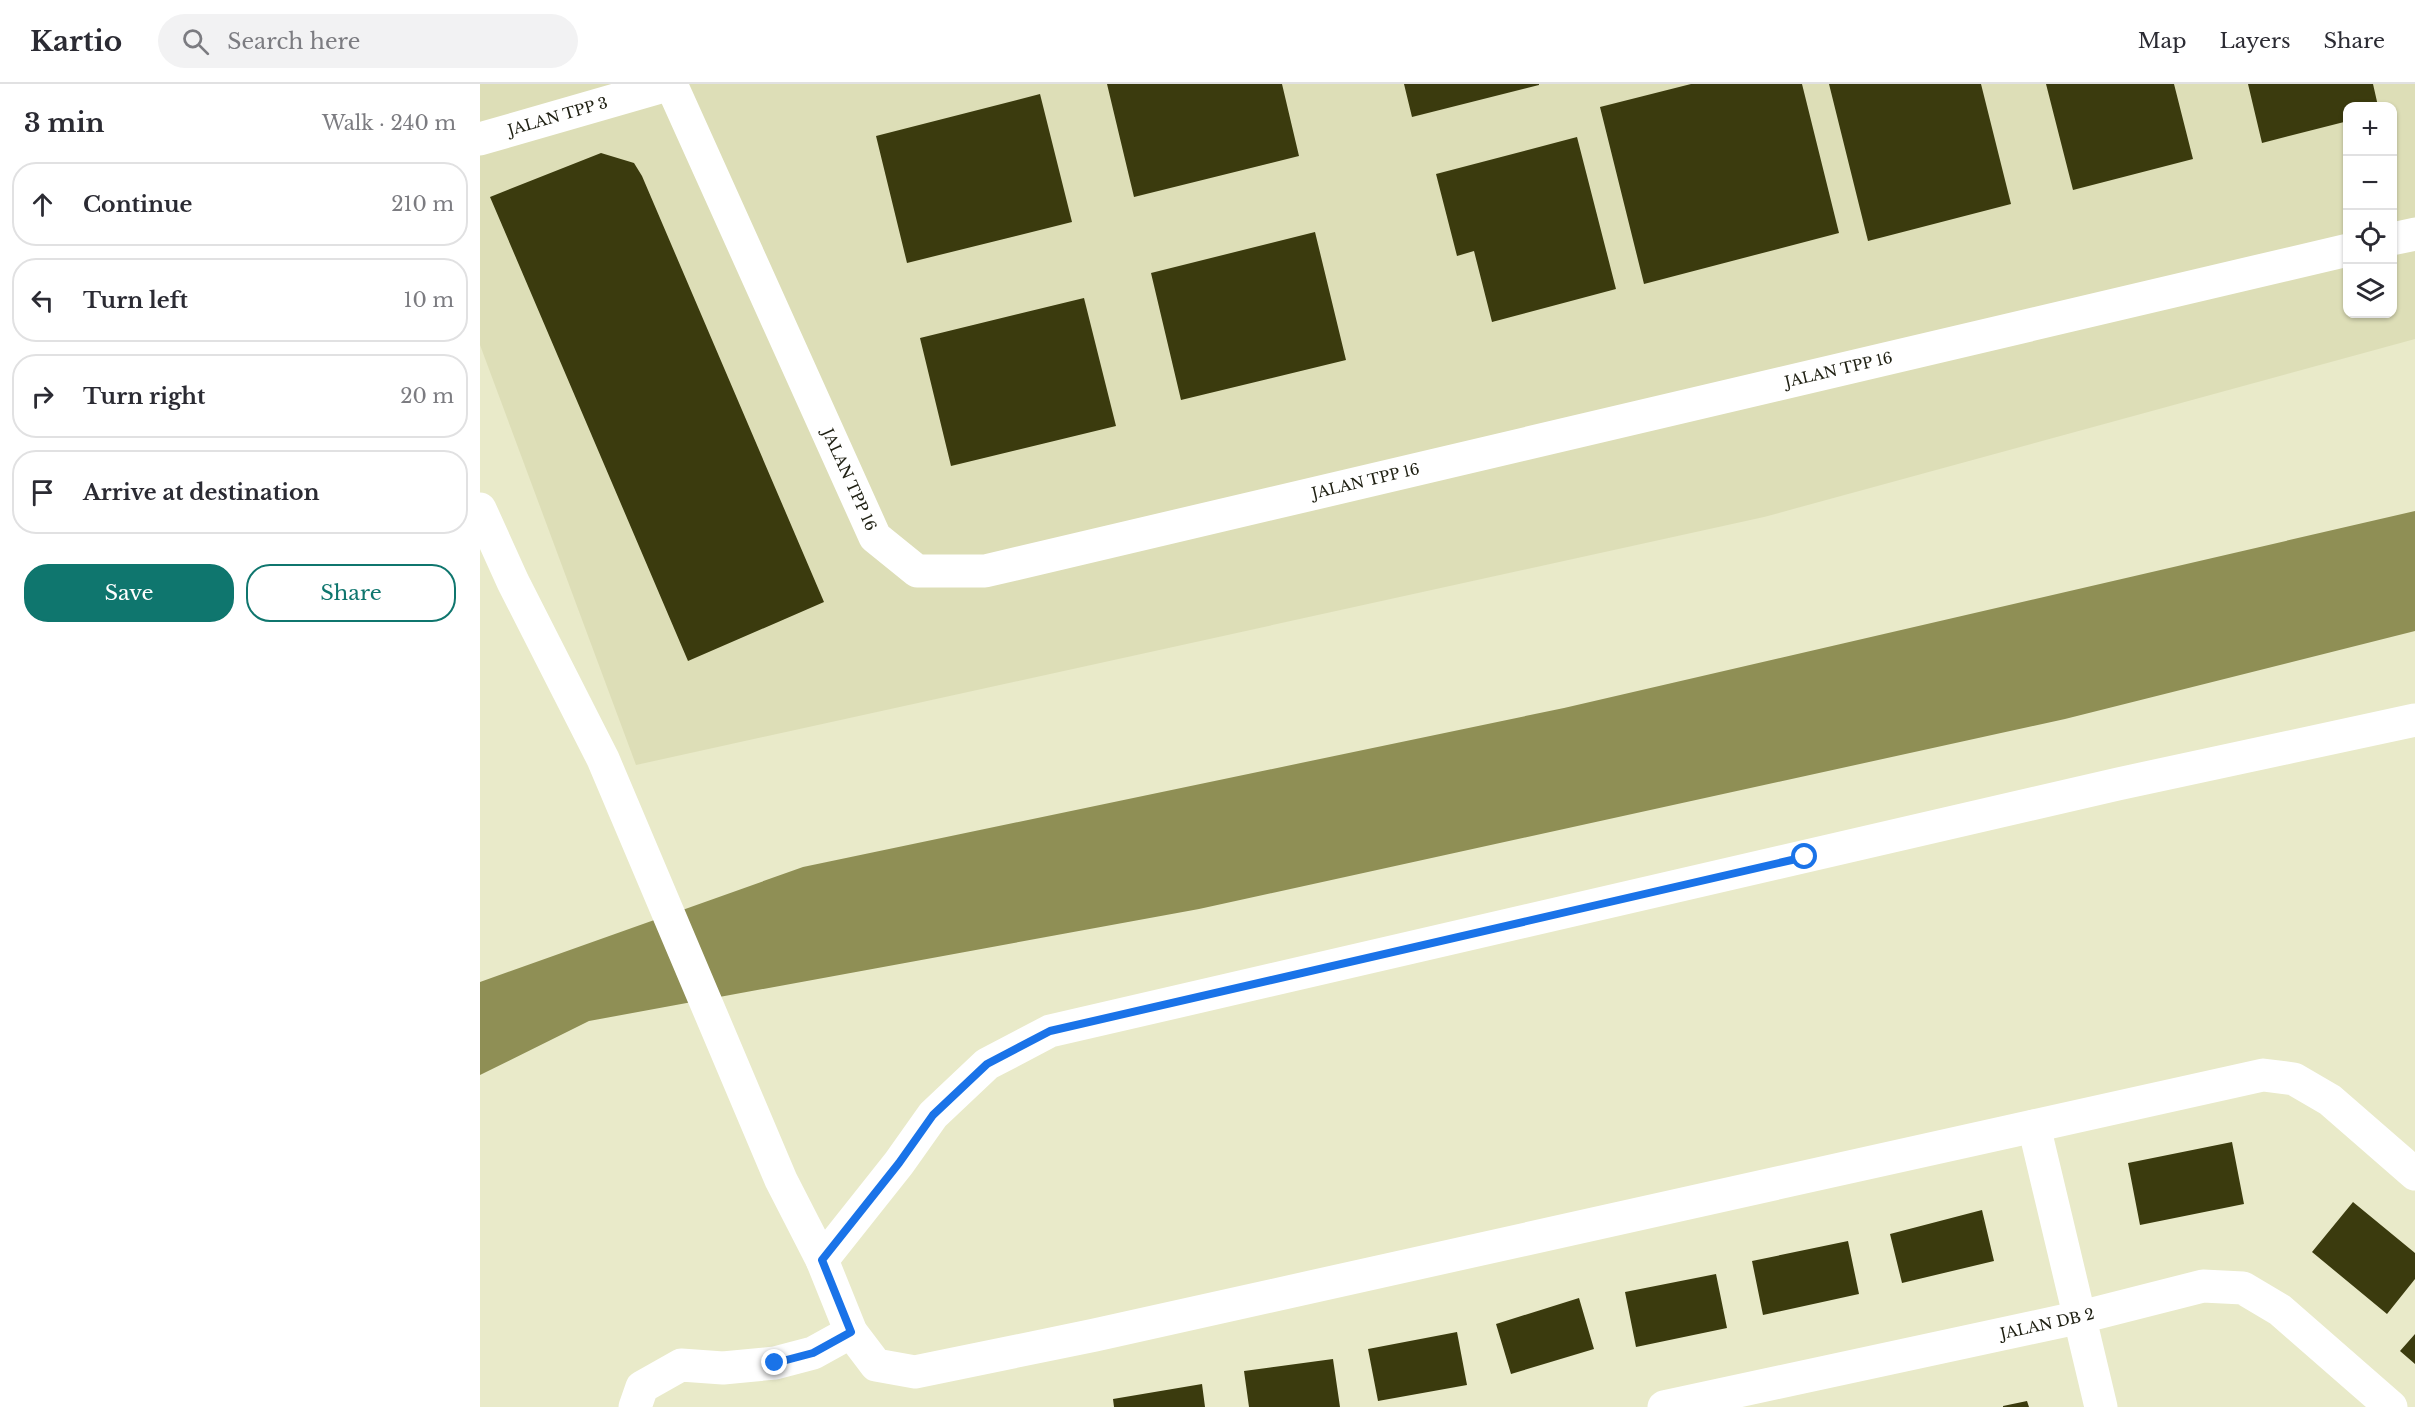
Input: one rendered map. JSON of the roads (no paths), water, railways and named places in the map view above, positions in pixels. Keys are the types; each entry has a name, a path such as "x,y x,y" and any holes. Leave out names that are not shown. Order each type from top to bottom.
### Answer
{"street":[{"name":"JALAN TPP 3","path":"480,139 671,84"},
{"name":"JALAN TPP 16","path":"671,84 875,537 917,571 985,571 2343,251"},
{"path":"2397,238 2415,234"},
{"path":"481,514 603,759 782,1180 822,1260 851,1332 876,1365 915,1371 1095,1335 2263,1075 2294,1079 2330,1100 2415,1174"},
{"path":"822,1260 899,1163 933,1115 987,1064 1050,1031 2118,784 2415,720"},
{"path":"2034,1126 2101,1407"},
{"name":"JALAN DB 2","path":"1664,1407 2081,1317 2203,1286 2243,1288 2280,1310 2391,1407"},
{"path":"635,1407 642,1387 681,1365 723,1368 775,1363 813,1353 851,1332"}]}
